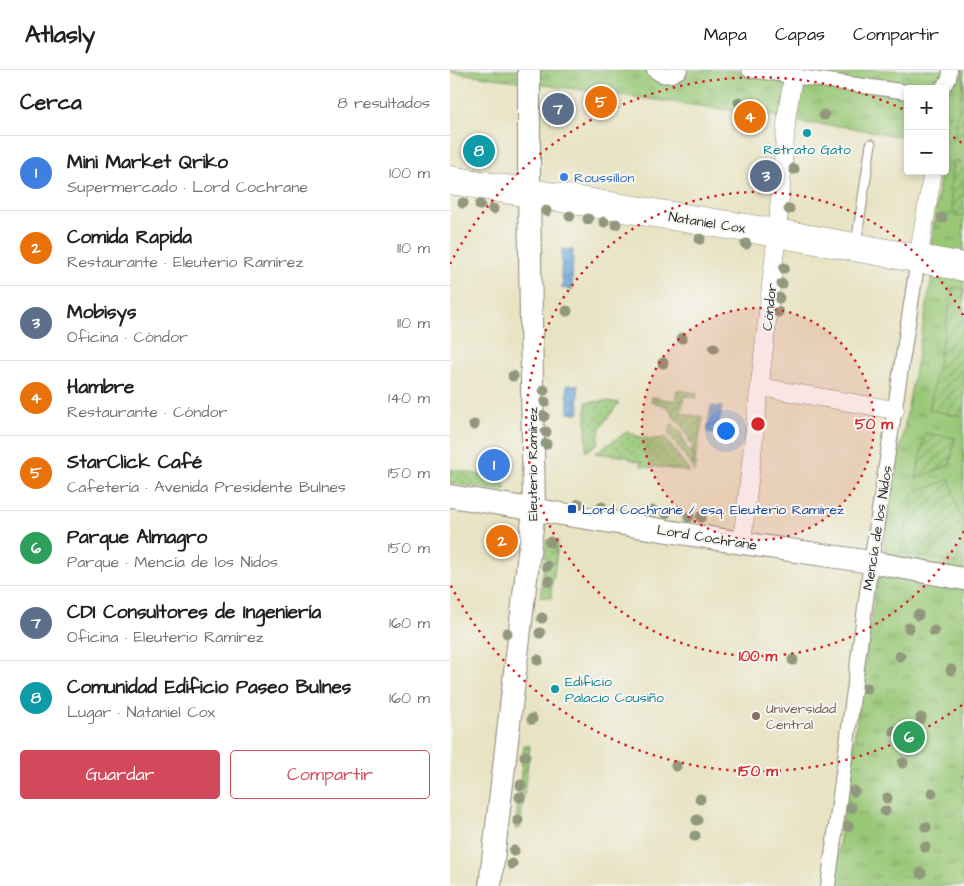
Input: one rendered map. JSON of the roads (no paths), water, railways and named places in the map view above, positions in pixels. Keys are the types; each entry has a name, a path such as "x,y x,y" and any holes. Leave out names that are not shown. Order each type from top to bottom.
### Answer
{"main road":[{"name":"Nataniel Cox","path":"450,180 777,233 964,267"}],"street":[{"name":"Eleuterio Ramírez","path":"490,886 534,510 529,193 530,70"},
{"path":"654,70 662,76 668,76 674,75 680,70"},
{"path":"749,70 793,73 904,91"},
{"path":"944,85 949,79 950,70"},
{"name":"Cóndor","path":"742,543 777,233 787,114 793,73"},
{"name":"Mencía de los Nidos","path":"828,886 871,562 932,175"},
{"path":"760,387 895,410"},
{"name":"Lord Cochrane","path":"450,496 871,562 964,579"}],"lane":[{"path":"855,247 871,144"}],"water":[{"path":"562,249 573,250 572,290 562,288"},
{"path":"567,385 578,385 579,413 568,413"},
{"path":"711,406 722,407 717,434 707,432"}],"place":[{"name":"StarClick Café","path":"601,102"},
{"name":"CDI Consultores de Ingeniería","path":"558,109"},
{"name":"Hambre","path":"750,117"},
{"name":"Retrato Gato","path":"807,133"},
{"name":"Comunidad Edificio Paseo Bulnes","path":"479,151"},
{"name":"Mobisys","path":"766,176"},
{"name":"Roussillon","path":"564,177"},
{"name":"Mini Market Qriko","path":"494,465"},
{"name":"Lord Cochrane / esq. Eleuterio Ramírez","path":"572,509"},
{"name":"Comida Rapida","path":"502,541"},
{"name":"Edificio Palacio Cousiño","path":"555,689"},
{"name":"Universidad Central","path":"756,716"},
{"name":"Parque Almagro","path":"909,737"}]}
